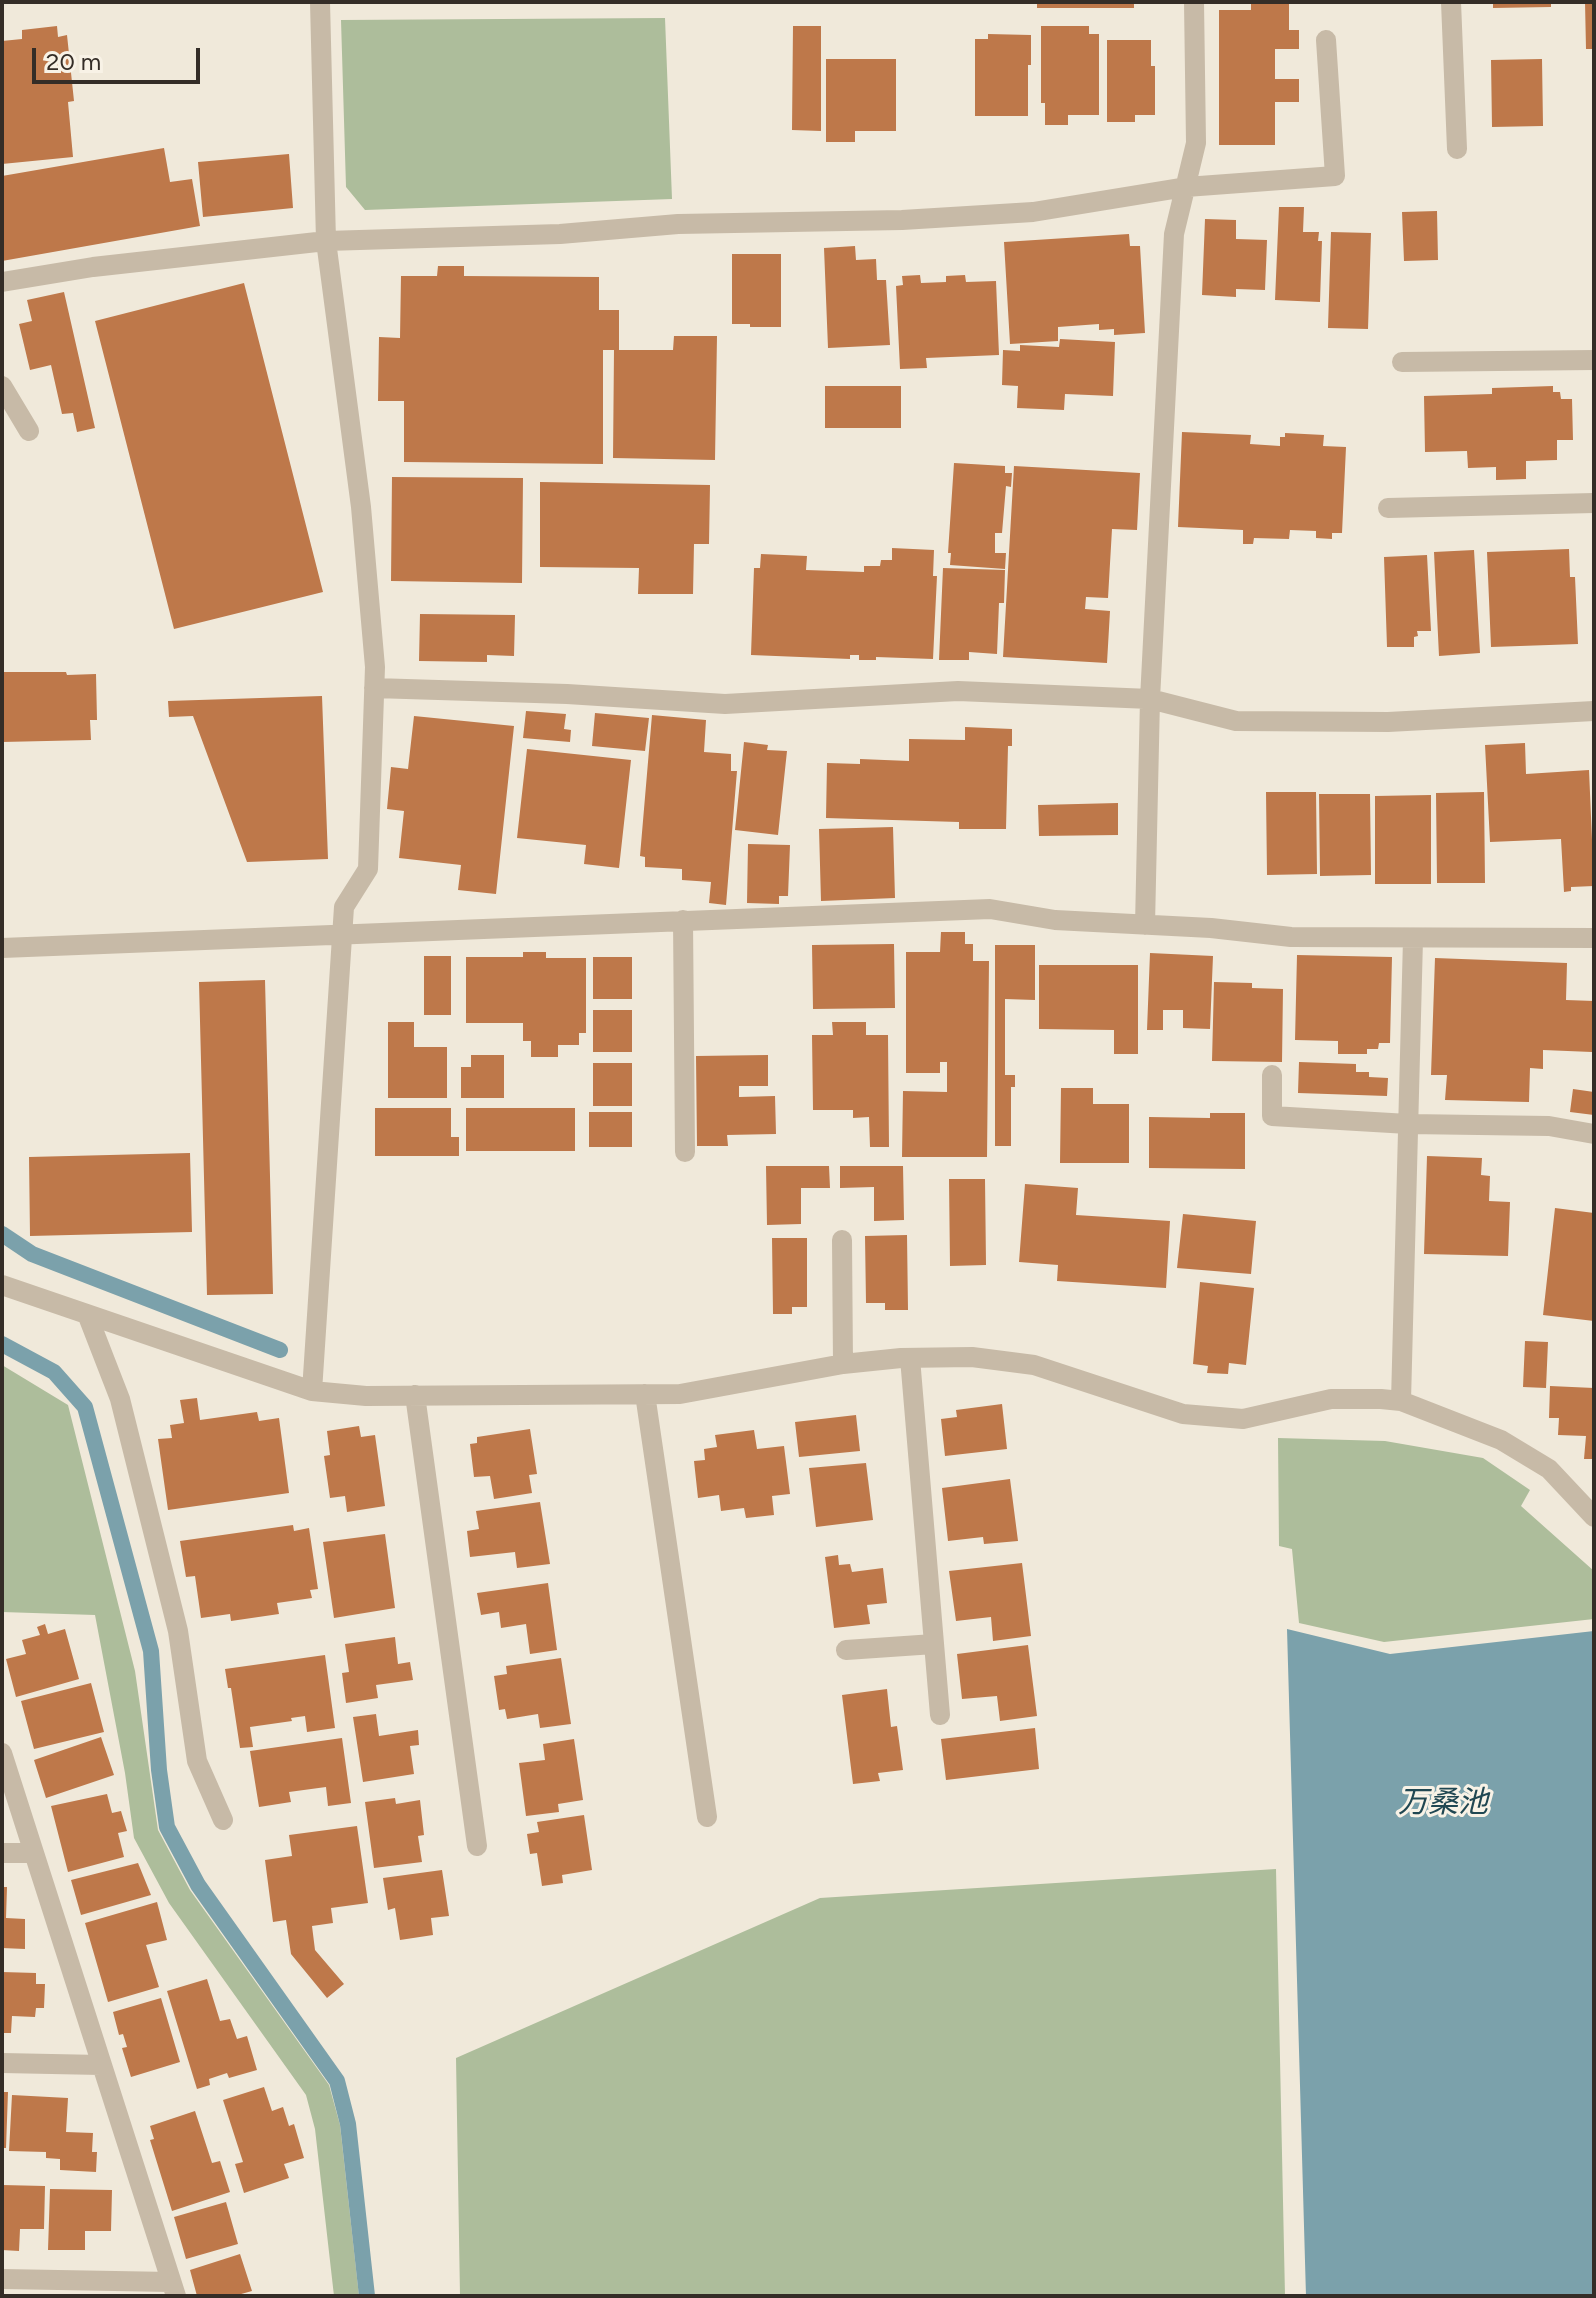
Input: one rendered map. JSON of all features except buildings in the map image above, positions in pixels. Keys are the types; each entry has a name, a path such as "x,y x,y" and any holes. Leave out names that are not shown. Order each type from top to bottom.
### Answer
{"street":[{"path":"312,1391 344,907 368,869 375,667 361,507 326,241 320,2"},
{"path":"1145,925 1150,699 1174,234 1196,143 1194,2"},
{"path":"1451,2 1457,149"},
{"path":"2,282 93,267 326,241 560,234 678,224 916,220 1033,212 1186,187 1335,176 1326,40"},
{"path":"1402,362 1594,360"},
{"path":"2,386 29,431"},
{"path":"1388,508 1594,503"},
{"path":"374,688 567,694 725,704 958,691 1150,699 1236,721 1388,722 1594,711"},
{"path":"2,948 990,909 1055,920 1211,928 1291,937 1594,938"},
{"path":"683,920 685,1152"},
{"path":"1401,1401 1413,939"},
{"path":"1272,1075 1272,1116 1408,1124 1549,1126 1594,1134"},
{"path":"842,1240 843,1364"},
{"path":"2,1285 312,1391 366,1396 680,1394 843,1364 972,1357 1034,1365 1183,1414 1243,1419 1331,1399 1401,1401 1501,1440 1549,1469 1594,1517"},
{"path":"87,1314 120,1399 178,1631 197,1761 223,1820"},
{"path":"910,1358 940,1715"},
{"path":"645,1394 707,1817"},
{"path":"415,1395 477,1846"},
{"path":"846,1650 934,1644"},
{"path":"2,1753 173,2289 2,2279"},
{"path":"2,1853 34,1853"},
{"path":"2,2063 101,2065"}],"green space":[{"path":"665,18 672,199 365,210 346,187 341,20"},
{"path":"2,1365 68,1405 135,1671 158,1830 190,1890 329,2085 340,2125 359,2296 334,2296 315,2129 306,2095 169,1903 134,1838 95,1615 2,1612"},
{"path":"1278,1438 1385,1441 1483,1458 1530,1490 1521,1506 1594,1571 1594,1619 1384,1642 1299,1623 1292,1549 1279,1546"},
{"path":"1276,1869 1285,2296 460,2296 456,2058 820,1898"}],"water":[{"name":"万桑池","path":"1287,1629 1390,1654 1594,1631 1594,2296 1306,2296"}],"waterway":[{"path":"2,1234 32,1254 280,1350"},
{"path":"2,1344 54,1372 85,1407 151,1651 159,1770 167,1827 198,1885 337,2081 348,2124 367,2296"}]}
